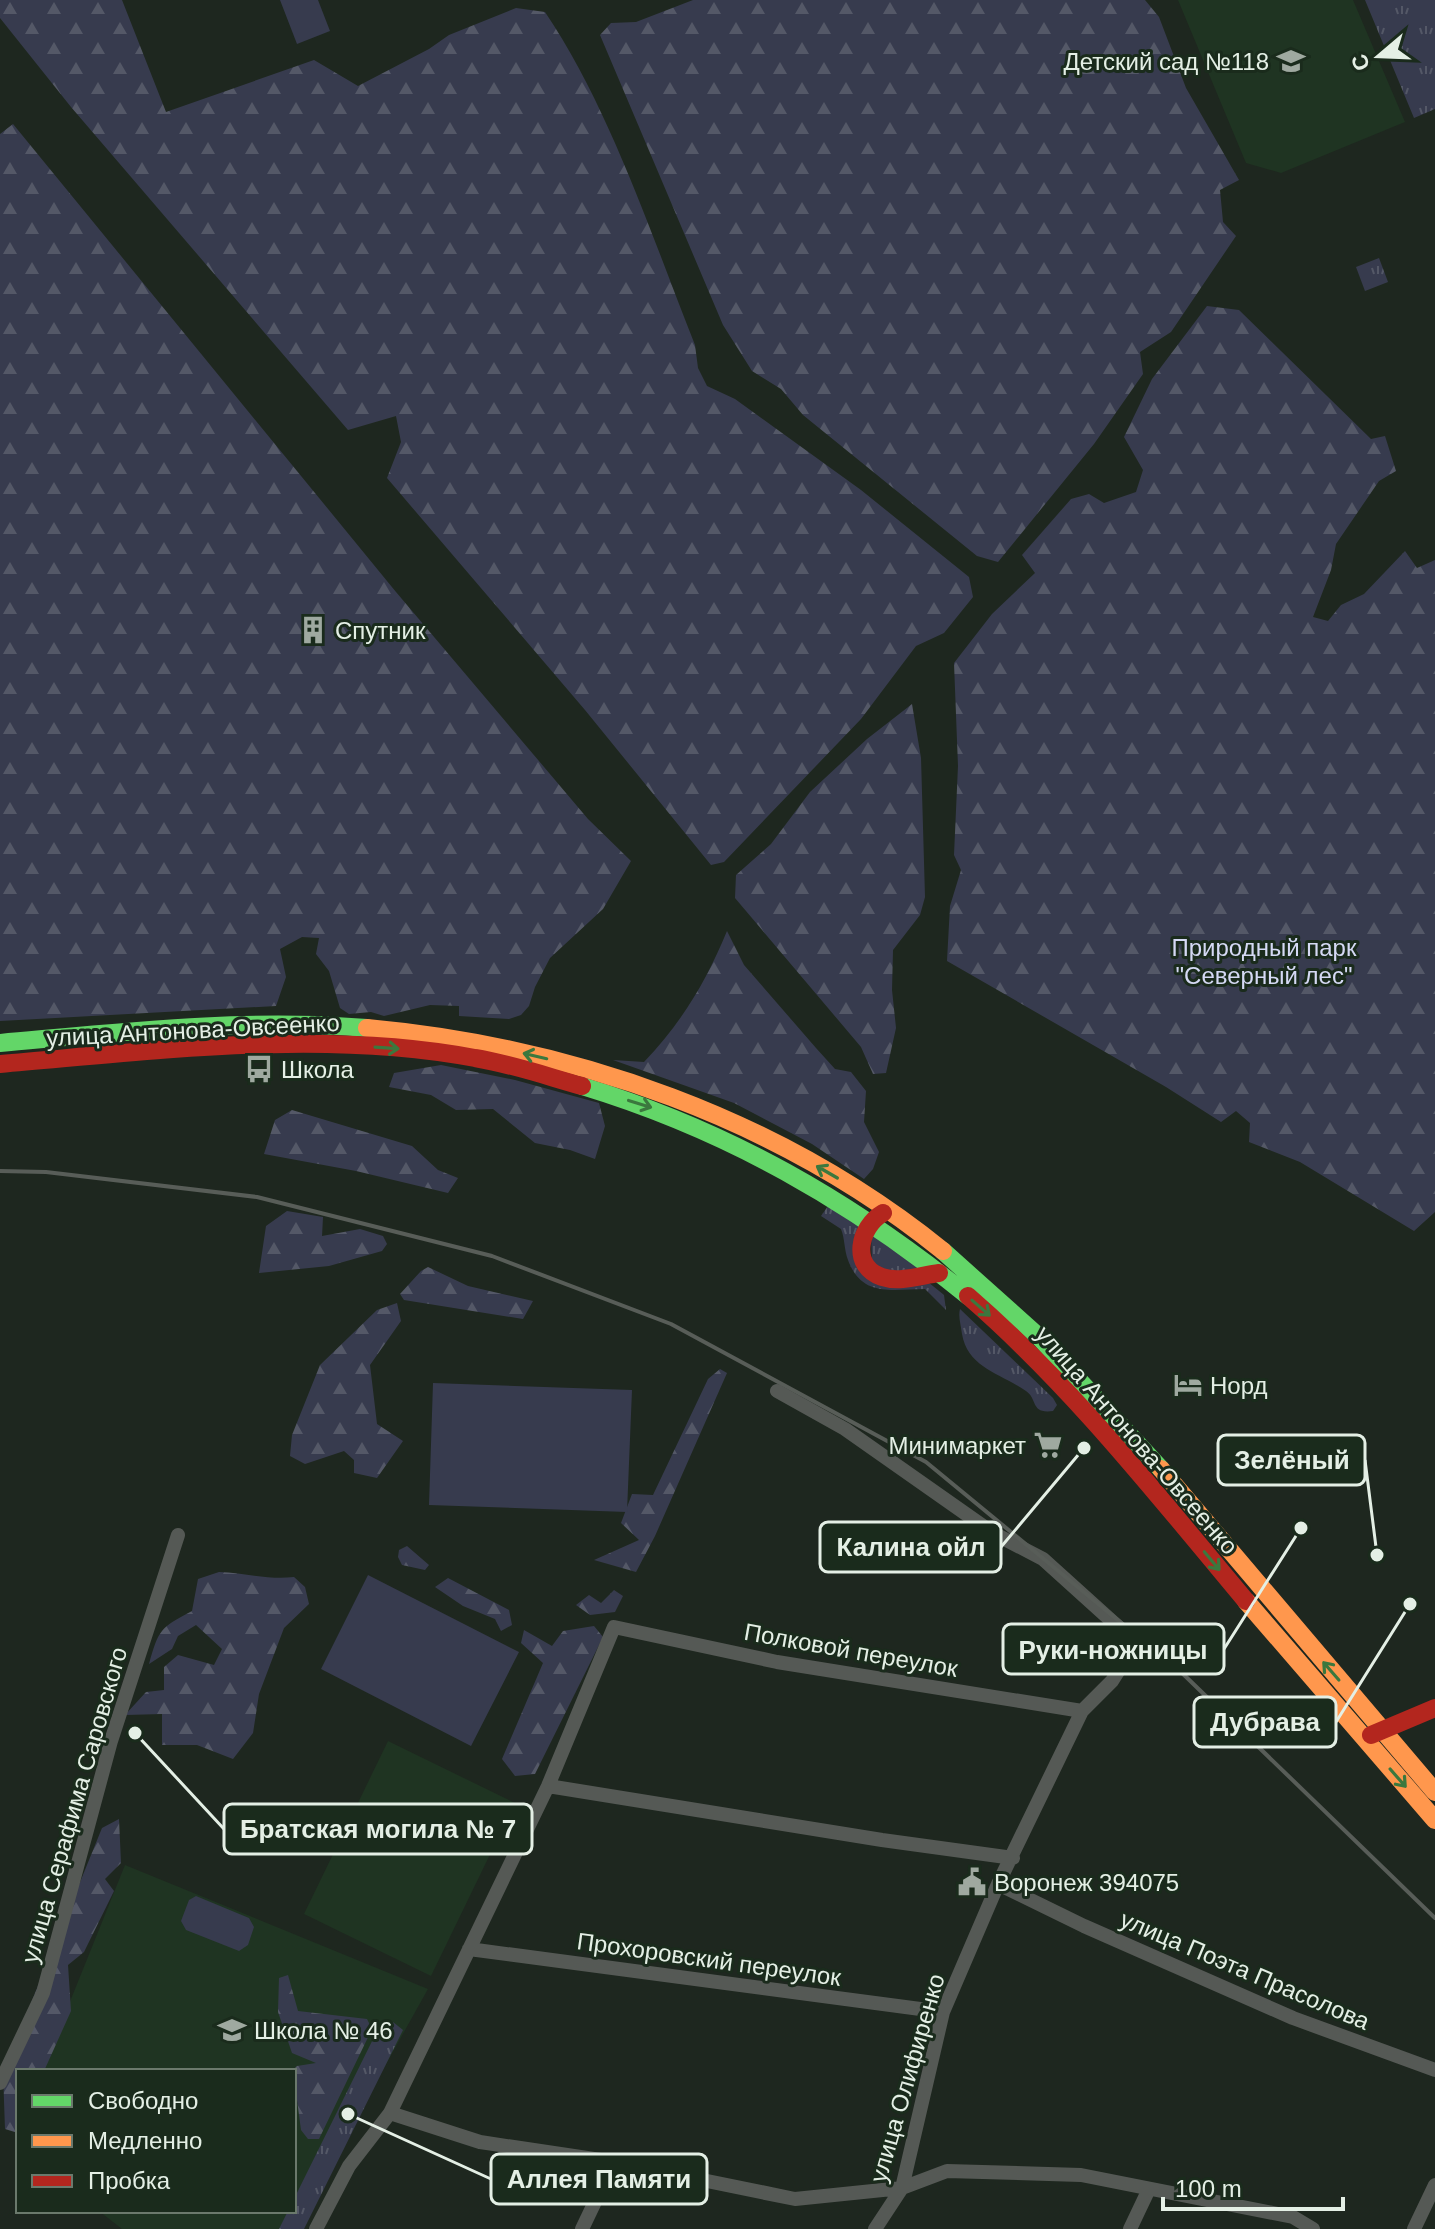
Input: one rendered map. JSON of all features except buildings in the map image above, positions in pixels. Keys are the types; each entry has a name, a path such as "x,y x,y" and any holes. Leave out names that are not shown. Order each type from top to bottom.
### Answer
{"main road":[{"name":"улица Антонова-Овсеенко","path":"0,1043 221,1024 389,1029 466,1039 553,1060 652,1089 732,1120 808,1160 893,1213 1025,1323 1131,1434 1435,1792"},
{"name":"улица Антонова-Овсеенко","path":"0,1064 300,1045 389,1048 464,1055 650,1107 725,1138 798,1175 869,1221 939,1273 1016,1339 1067,1391 1435,1820"},
{"path":"893,1213 882,1213 869,1221 862,1234 860,1249 864,1262 873,1273 890,1278 939,1273"},
{"path":"1364,1738 1435,1708"}],"street":[{"name":"улица Олифиренко","path":"777,1391 845,1429 993,1533 1043,1559 1136,1643 1112,1681 1082,1711 998,1884 943,2012 902,2188 875,2229"},
{"name":"улица Серафима Саровского","path":"0,2083 43,1993 111,1741 178,1535"},
{"name":"Полковой переулок","path":"548,1786 614,1627 777,1662 1082,1711"},
{"path":"316,2229 349,2166 390,2113 548,1786 1013,1858"},
{"name":"улица Поэта Прасолова","path":"998,1884 1084,1926 1293,2018 1435,2070"},
{"name":"Прохоровский переулок","path":"469,1949 943,2012"},
{"path":"390,2113 480,2142 614,2162 795,2199 902,2188 947,2171 1081,2175 1293,2217 1313,2229"},
{"path":"582,2229 614,2162"},
{"path":"1414,2229 1435,2185"},
{"path":"1130,2229 1149,2189"}],"shaded area":[{"name":"Детский сад №118","path":"1178,0 1353,0 1405,122 1281,173 1246,163"},
{"path":"388,1741 515,1803 431,1976 304,1914"},
{"name":"Школа № 46","path":"125,1865 428,1989 294,2229 122,2229 102,2213 296,2213 296,2069 43,2069"}],"green space":[{"path":"0,0 122,0 166,112 314,60 358,86 429,49 449,35 516,8 545,12 590,89 610,131 695,345 698,368 707,386 735,399 861,490 969,577 973,597 944,633 916,646 861,719 724,862 711,865 585,710 387,478 401,442 396,416 348,430 71,107 0,18"},
{"path":"280,0 318,0 330,31 297,44"},
{"path":"693,0 1145,0 1159,17 1186,88 1239,180 1220,190 1223,222 1236,236 1171,332 1140,352 1143,374 1094,444 998,562 977,556 803,415 781,389 752,371 723,325 600,35 611,23 636,22"},
{"path":"1365,0 1435,0 1435,109 1414,118"},
{"path":"13,124 396,592 588,819 631,861 603,909 550,958 529,1006 521,1015 509,1019 459,1016 459,1006 430,1005 384,1016 371,1012 349,1014 340,1008 329,971 316,954 319,938 302,937 280,949 286,977 276,1006 0,1021 0,134"},
{"path":"1379,258 1388,282 1365,291 1356,267"},
{"name":"Природный парк \"Северный лес\"","path":"1207,306 1239,310 1371,439 1385,436 1396,471 1379,481 1336,544 1331,570 1313,617 1328,621 1341,605 1364,594 1405,551 1417,568 1435,560 1435,1212 1414,1231 1300,1162 1249,1142 1250,1123 1236,1111 1221,1122 947,961 950,906 961,870 954,855 958,766 954,663 992,614 1035,573 1022,555 1071,499 1089,494 1104,503 1136,492 1143,470 1124,437 1152,379"},
{"path":"912,704 921,758 925,897 920,915 893,950 892,990 896,1028 886,1073 873,1074 861,1047 735,898 736,875 771,844 810,792 867,739"},
{"path":"727,931 744,965 816,1048 835,1069 851,1072 866,1091 864,1122 879,1152 873,1169 864,1179 812,1144 734,1103 613,1060 644,1062 658,1047 692,1001"},
{"path":"441,1065 515,1080 599,1103 605,1126 595,1159 535,1143 493,1109 456,1110 431,1095 389,1087 394,1073"},
{"path":"292,1110 412,1146 438,1170 458,1178 448,1193 356,1171 264,1154 275,1120"},
{"path":"828,1206 859,1225 853,1254 928,1282 944,1295 946,1310 925,1289 879,1289 861,1281 848,1260 841,1229 821,1216"},
{"path":"287,1211 323,1217 322,1236 360,1229 383,1236 387,1244 382,1251 329,1266 259,1273 266,1226"},
{"path":"871,1232 922,1268 895,1272 872,1264"},
{"path":"428,1267 468,1286 533,1301 523,1319 404,1300 400,1294"},
{"path":"397,1303 401,1321 370,1365 377,1424 403,1441 377,1478 354,1473 354,1460 344,1451 305,1464 290,1456 292,1435 320,1365 377,1310"},
{"path":"960,1309 1053,1398 1057,1405 1053,1411 1038,1408 1030,1394 986,1368 971,1355 962,1334"},
{"path":"720,1369 727,1373 636,1572 594,1560 639,1540 621,1523 632,1494 653,1495 708,1379"},
{"path":"433,1383 632,1390 627,1512 429,1505"},
{"path":"407,1546 429,1565 425,1570 402,1565 399,1550"},
{"path":"219,1572 294,1577 305,1587 309,1604 284,1628 259,1694 253,1733 233,1759 197,1745 162,1745 162,1714 125,1715 146,1692 164,1690 164,1667 178,1655 214,1665 222,1649 196,1625 178,1636 172,1649 149,1664 162,1631 192,1611 198,1579"},
{"path":"368,1575 519,1652 471,1746 321,1669"},
{"path":"448,1578 509,1610 512,1625 501,1631 495,1619 463,1606 435,1587"},
{"path":"614,1590 623,1596 615,1612 590,1615 576,1605 589,1595 601,1603"},
{"path":"594,1626 603,1637 535,1774 515,1776 502,1759 543,1663 521,1643 524,1630 552,1646 563,1631"},
{"path":"119,1819 121,1863 105,1879 114,1891 84,1952 68,1965 71,2011 45,2069 16,2069 16,2132 5,2129 3,2072 102,1828"},
{"path":"196,1896 249,1918 254,1927 248,1945 239,1951 186,1930 181,1921 189,1900"},
{"path":"288,1975 298,2011 367,2019 372,2029 319,2139 308,2139 301,2130 294,2069 316,2063 292,2053 278,2012 279,1978"},
{"path":"382,2021 393,2022 403,2030 304,2229 279,2229 287,2213 296,2213 296,2195"}],"railway":[{"path":"0,1171 46,1172 257,1197 492,1256 671,1324 926,1462 1181,1672 1435,1918"}],"traffic: fast":[{"path":"0,1043 229,1025 367,1028"},
{"path":"582,1086 687,1124 786,1172 879,1229 968,1296"},
{"path":"943,1251 1039,1337 1161,1469"}],"traffic: slow":[{"path":"367,1028 521,1052 597,1072 672,1097 744,1127 813,1163 880,1204 943,1251"},
{"path":"1161,1469 1435,1792"},
{"path":"1246,1601 1435,1820"}],"traffic: jam":[{"path":"0,1064 238,1045 358,1045 417,1049 489,1061 582,1086"},
{"path":"883,1213 868,1227 862,1246 865,1264 872,1272 896,1279 939,1273"},
{"path":"968,1296 1079,1405 1246,1601"},
{"path":"1371,1735 1435,1708"}],"place":[{"name":"Детский сад №118","path":"1291,61"},
{"name":"Спутник","path":"313,630"},
{"name":"Школа","path":"259,1069"},
{"name":"Норд","path":"1188,1385"},
{"name":"Минимаркет","path":"1048,1445"},
{"name":"Калина ойл","path":"1084,1448"},
{"name":"Руки-ножницы","path":"1301,1528"},
{"name":"Зелёный","path":"1377,1555"},
{"name":"Дубрава","path":"1410,1604"},
{"name":"Братская могила № 7","path":"135,1733"},
{"name":"Воронеж 394075","path":"972,1882"},
{"name":"Школа № 46","path":"232,2030"},
{"name":"Аллея Памяти","path":"348,2114"}]}
